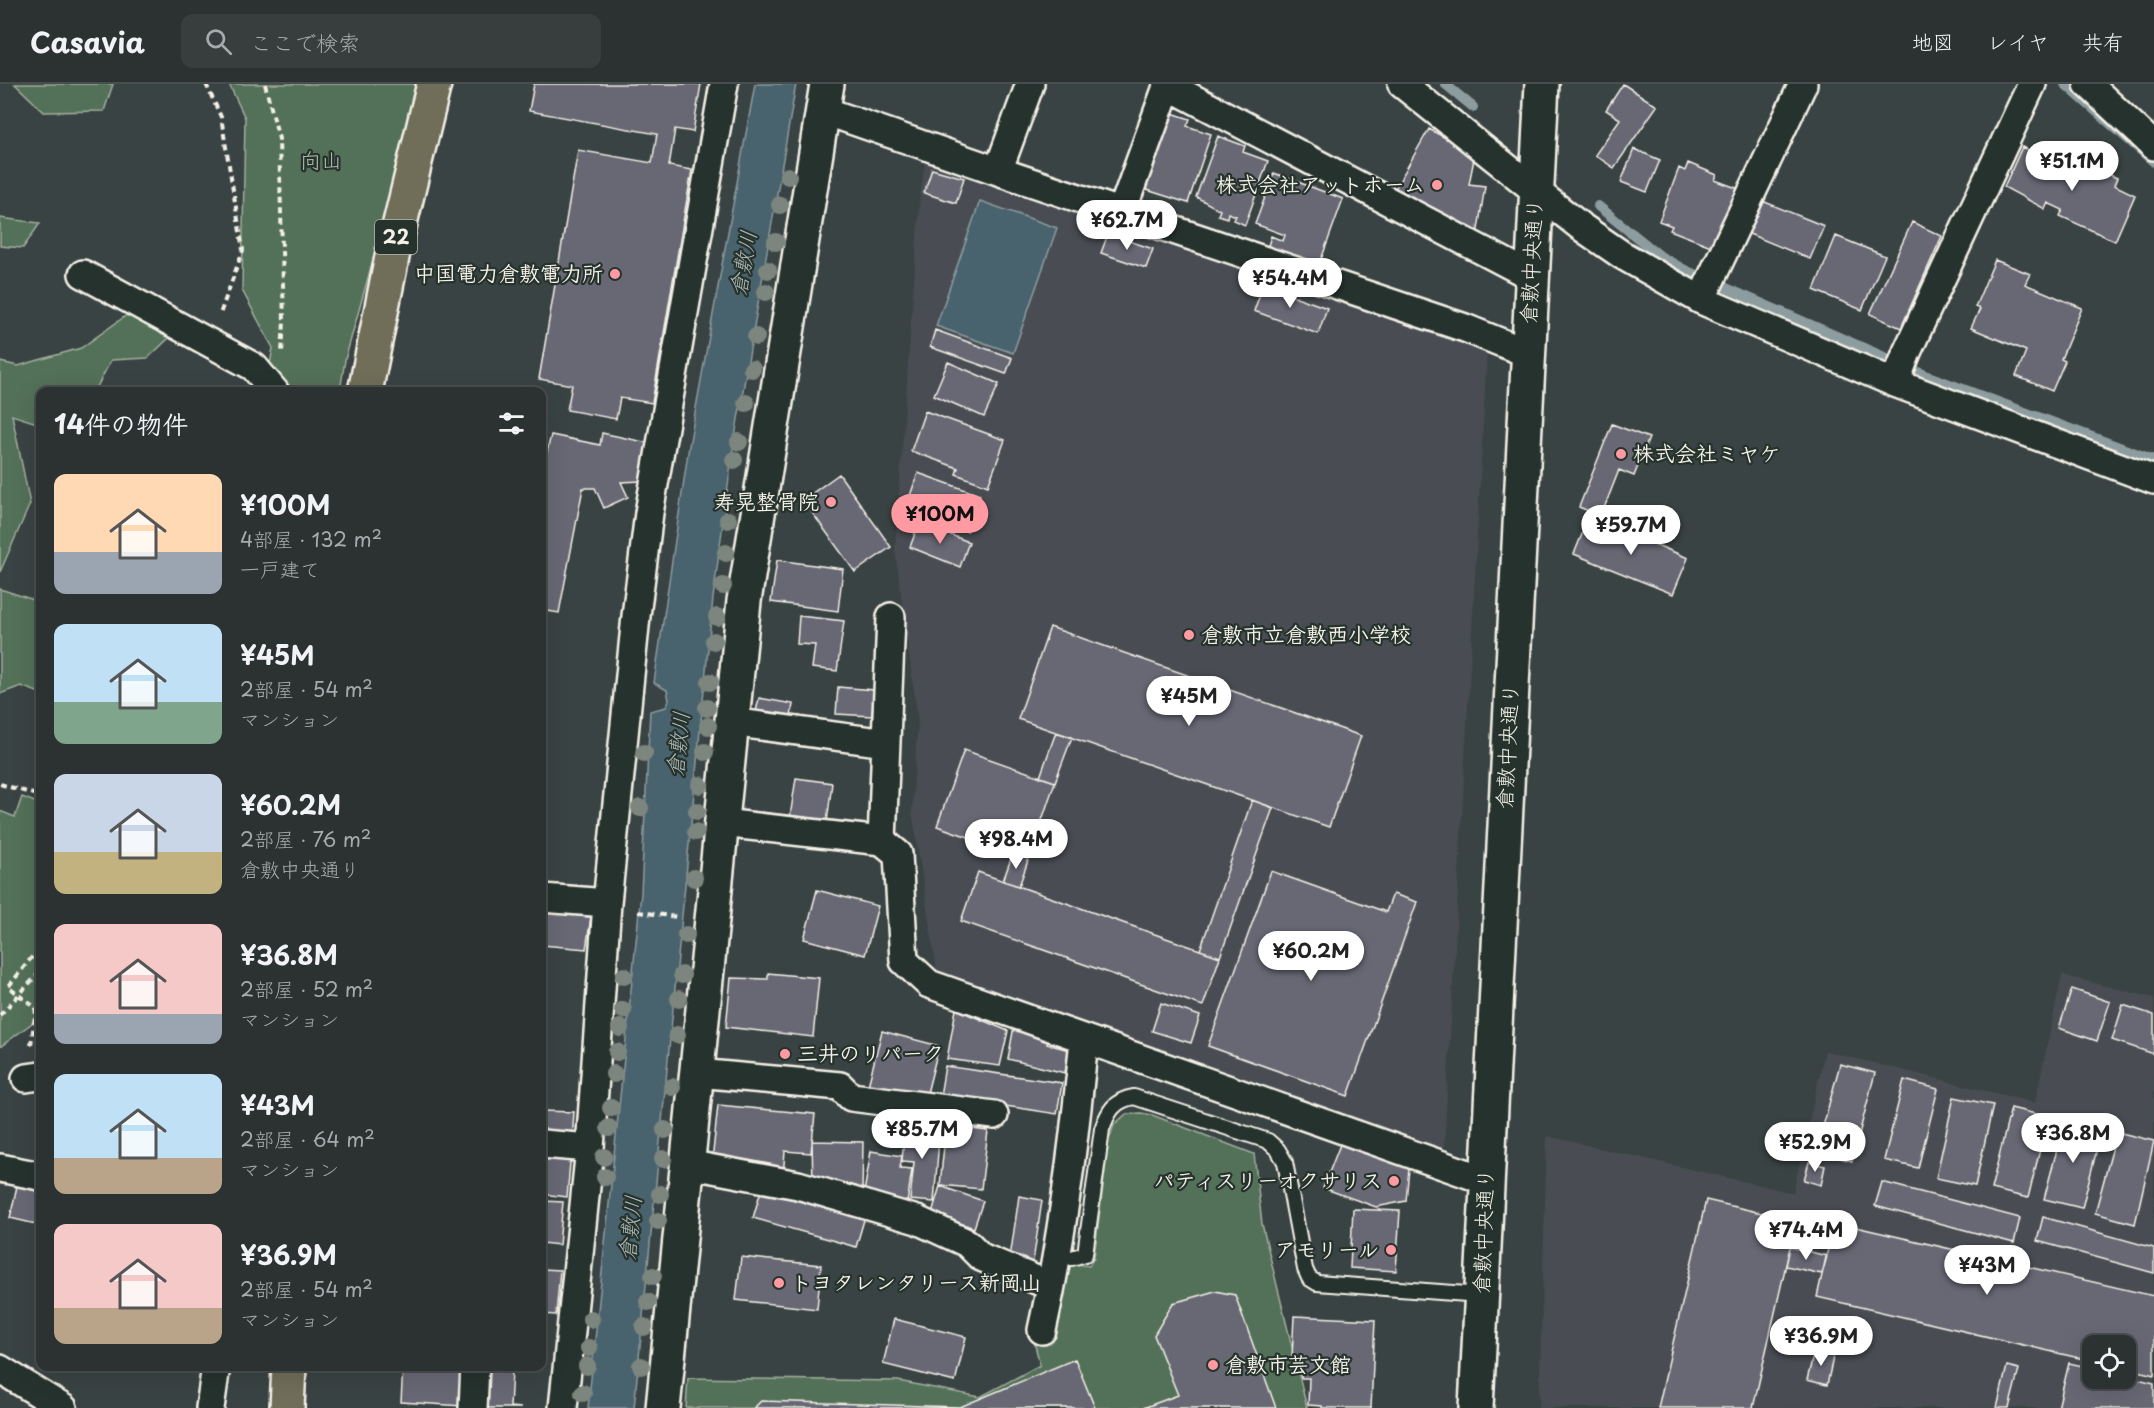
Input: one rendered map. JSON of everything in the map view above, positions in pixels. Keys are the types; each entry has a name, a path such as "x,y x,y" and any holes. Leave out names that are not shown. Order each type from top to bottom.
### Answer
{"main road":[{"name":"22","path":"366,387 393,252 434,84"},
{"path":"287,1408 290,1371"}],"street":[{"path":"563,1408 590,1148 619,907 649,513 724,84"},
{"path":"998,171 1030,84"},
{"path":"1402,84 1622,255 1706,287 2154,480"},
{"name":"倉敷中央通り","path":"1476,1408 1485,1180 1542,84"},
{"path":"1706,287 1803,84"},
{"path":"1900,370 2032,84"},
{"path":"2088,84 2154,146"},
{"path":"1121,214 1168,85 1531,276"},
{"path":"663,1408 744,601 824,97 998,171 1465,328 1527,353"},
{"path":"83,274 254,367 271,387"},
{"path":"882,841 891,617"},
{"path":"731,722 886,743"},
{"path":"722,823 882,841 898,854 904,961 929,984 1485,1180"},
{"path":"546,898 619,907"},
{"path":"1041,1330 1051,1286 1078,1103 1084,1039"},
{"path":"697,1073 840,1086 851,1096 994,1115"},
{"path":"546,1144 590,1148"},
{"path":"687,1164 798,1185 917,1220 967,1243 981,1257 1051,1286"},
{"path":"0,1168 36,1175"},
{"path":"0,1369 63,1408"},
{"path":"214,1407 216,1371"},
{"path":"473,1408 475,1371"}],"lane":[{"path":"1072,1258 1085,1254 1102,1130 1116,1102 1134,1097 1268,1141 1278,1150 1285,1162 1309,1278 1328,1286 1481,1295"}],"path":[{"path":"206,84 221,117 243,250 210,343"},
{"path":"265,84 279,139 284,322 281,357"},
{"path":"0,784 36,795"},
{"path":"619,907 686,919"},
{"path":"33,1077 36,1008 8,987 36,952"},
{"path":"0,1015 36,977"}],"shaded area":[{"name":"倉敷市立倉敷西小学校","path":"926,156 1487,352 1444,1149 937,971 912,811 918,721 895,549 920,196"},
{"path":"2062,975 2154,998 2154,1408 1539,1408 1547,1136 1793,1193 1825,1051 2035,1103"}],"green space":[{"path":"15,84 113,84 104,111 44,112"},
{"name":"向山","path":"229,84 422,84 345,360 341,387 266,387 273,348 242,290 245,118"},
{"path":"0,218 40,223 23,248 0,246"},
{"path":"149,299 171,336 148,358 111,360 97,387 36,387 36,423 12,415 30,504 0,572 0,362 18,366 81,348"},
{"path":"0,589 36,601 36,692 21,686 0,694"},
{"path":"22,797 36,802 36,1020 0,1047 0,811 15,817"},
{"path":"1126,1114 1152,1115 1254,1154 1262,1224 1307,1408 686,1408 688,1378 898,1381 980,1397 1040,1365 1031,1329 1061,1275 1071,1263 1089,1266 1094,1257 1109,1140 1114,1125"}],"water":[{"name":"倉敷川","path":"755,84 796,84 733,448 713,598 634,1408 588,1408 641,893 650,711 666,707 669,700 667,690 654,683 689,446"},
{"path":"980,201 1057,228 1013,353 936,326"}],"building":[{"name":"中国電力倉敷電力所","path":"534,84 701,84 693,132 675,129 669,166 692,170 652,403 620,398 616,419 567,410 572,385 539,379 578,150 652,163 657,134 529,111"},
{"path":"1623,84 1657,106 1614,168 1595,155 1620,119 1606,110"},
{"path":"1169,112 1190,119 1187,126 1211,134 1188,203 1137,187"},
{"name":"株式会社アットホーム","path":"1429,129 1475,154 1469,184 1485,186 1476,242 1392,194"},
{"path":"1218,136 1245,146 1243,152 1268,161 1245,225 1234,220 1236,216 1228,213 1227,218 1218,215 1220,210 1196,197"},
{"path":"2022,147 2071,170 2075,160 2117,178 2114,185 2135,195 2115,241 2060,216 2063,210 2048,203 2045,209 2004,187"},
{"path":"1634,149 1660,160 1647,192 1621,182"},
{"path":"1688,163 1717,175 1715,180 1739,189 1716,248 1670,230 1672,226 1659,221 1679,168 1685,171"},
{"path":"932,169 964,178 956,203 924,193"},
{"path":"1274,173 1343,199 1318,268 1267,249 1271,236 1283,241 1285,235 1255,224"},
{"path":"1755,198 1824,226 1810,259 1742,231"},
{"path":"1912,222 1942,236 1901,328 1870,314"},
{"path":"1108,234 1153,249 1146,268 1101,253"},
{"path":"1836,236 1885,256 1862,310 1814,290"},
{"path":"1995,260 2030,274 2025,284 2082,308 2061,359 2065,361 2052,391 2016,376 2026,351 1971,328 1980,309 1975,307"},
{"path":"1263,285 1327,308 1318,334 1254,311"},
{"path":"935,330 1012,358 1006,374 930,347"},
{"path":"948,362 999,384 984,417 934,395"},
{"path":"925,411 1005,440 988,486 956,474 958,468 911,451"},
{"name":"株式会社ミヤケ","path":"1612,424 1649,438 1634,476 1619,470 1601,516 1579,507"},
{"path":"602,433 649,443 642,481 621,482 628,497 604,508 595,488 583,488 559,613 546,611 546,456 551,435 600,445"},
{"path":"918,473 980,495 967,531 905,510"},
{"path":"839,474 891,547 855,572 803,500"},
{"path":"1589,517 1688,558 1673,594 1574,554"},
{"path":"919,523 969,542 960,567 910,547"},
{"path":"777,560 843,569 838,611 771,602"},
{"path":"799,616 844,621 837,671 812,668 815,645 797,644"},
{"path":"1050,627 1361,736 1329,827 1018,719"},
{"path":"838,687 874,690 872,716 836,714"},
{"path":"759,698 793,704 789,728 754,721"},
{"path":"1056,732 1072,737 1055,782 1040,777"},
{"path":"964,750 1055,782 1029,858 937,826"},
{"path":"796,778 832,783 827,822 790,817"},
{"path":"1252,800 1273,808 1220,957 1200,950"},
{"path":"1013,853 1029,858 1019,886 1003,881"},
{"path":"1271,871 1386,912 1393,894 1417,902 1348,1096 1208,1046"},
{"path":"978,872 1220,957 1203,1006 961,921"},
{"path":"817,890 878,906 865,955 804,939"},
{"path":"546,912 591,917 586,949 546,945"},
{"path":"768,973 819,978 813,1037 726,1027 731,978 768,979"},
{"path":"2072,989 2110,1002 2097,1041 2059,1028"},
{"path":"1161,1003 1200,1016 1191,1043 1152,1031"},
{"path":"2123,1005 2154,1015 2154,1054 2112,1040"},
{"path":"956,1009 1008,1031 1000,1066 947,1059"},
{"path":"1014,1026 1049,1039 1047,1044 1069,1050 1065,1073 1008,1059"},
{"path":"882,1031 939,1046 925,1101 868,1086"},
{"path":"1840,1064 1875,1073 1852,1161 1816,1152"},
{"path":"945,1066 1062,1083 1057,1114 940,1096"},
{"path":"1904,1080 1938,1089 1918,1168 1884,1160"},
{"path":"1954,1097 1993,1105 1975,1186 1936,1178"},
{"path":"718,1105 815,1114 811,1153 785,1151 783,1178 712,1162"},
{"path":"2011,1108 2048,1117 2028,1198 1991,1189"},
{"path":"546,1111 574,1112 572,1140 546,1139"},
{"path":"2065,1119 2102,1129 2082,1208 2044,1199"},
{"path":"905,1124 940,1127 934,1202 910,1200 914,1162 902,1161"},
{"path":"946,1126 988,1131 981,1189 940,1185"},
{"path":"2117,1132 2154,1141 2135,1224 2095,1213"},
{"path":"812,1141 863,1142 862,1192 813,1184"},
{"path":"1341,1142 1409,1168 1406,1201 1376,1207 1323,1188"},
{"path":"546,1150 571,1152 567,1197 546,1194"},
{"path":"871,1151 902,1156 900,1168 912,1169 907,1204 863,1198"},
{"path":"1809,1162 1825,1166 1821,1185 1804,1180"},
{"path":"1882,1182 2020,1218 2014,1243 1875,1206"},
{"path":"17,1186 36,1191 36,1224 10,1218"},
{"path":"940,1186 983,1201 974,1228 932,1213"},
{"path":"761,1190 864,1220 856,1247 753,1218"},
{"path":"1019,1196 1042,1200 1033,1262 1010,1258"},
{"path":"1706,1200 1796,1221 1753,1408 1658,1408"},
{"path":"546,1201 563,1202 559,1245 546,1243"},
{"path":"1353,1209 1400,1211 1396,1271 1350,1268"},
{"path":"2043,1217 2154,1248 2154,1273 2037,1241"},
{"path":"1834,1222 2154,1296 2154,1375 2136,1370 2136,1335 2082,1335 2082,1359 1817,1297"},
{"path":"1790,1247 1827,1256 1822,1274 1786,1266"},
{"name":"トヨタレンタリース新岡山","path":"741,1257 821,1265 817,1309 736,1300"},
{"path":"546,1269 560,1270 556,1315 546,1314"},
{"name":"倉敷市芸文館","path":"1215,1291 1235,1295 1276,1408 1143,1408 1178,1395 1154,1335 1173,1303"},
{"path":"1294,1316 1375,1320 1371,1408 1322,1408 1322,1406 1308,1405 1309,1378 1301,1378 1301,1358 1292,1358"},
{"path":"894,1319 966,1337 955,1382 883,1364"},
{"path":"1815,1348 1834,1353 1827,1385 1807,1380"},
{"path":"1075,1359 1095,1408 754,1408 761,1401 960,1407"},
{"path":"2069,1363 2082,1366 2082,1389 2136,1389 2136,1378 2154,1383 2154,1408 2058,1408"},
{"path":"2007,1366 2019,1369 2009,1408 1997,1408"},
{"path":"403,1371 466,1371 463,1406 401,1402"},
{"path":"482,1371 512,1371 510,1407 521,1408 480,1408"}],"waterway":[{"path":"1445,84 1473,107"},
{"path":"2065,84 2154,162"},
{"path":"1598,206 1660,256 1685,270 1928,376 2154,460"}],"place":[{"name":"株式会社アットホーム","path":"1437,185"},
{"name":"中国電力倉敷電力所","path":"615,274"},
{"name":"株式会社ミヤケ","path":"1621,454"},
{"name":"寿晃整骨院","path":"831,502"},
{"name":"倉敷市立倉敷西小学校","path":"1189,635"},
{"name":"三井のリパーク","path":"785,1054"},
{"name":"パティスリーオクサリス","path":"1394,1181"},
{"name":"アモリール","path":"1391,1250"},
{"name":"トヨタレンタリース新岡山","path":"779,1283"},
{"name":"倉敷市芸文館","path":"1213,1365"}]}
